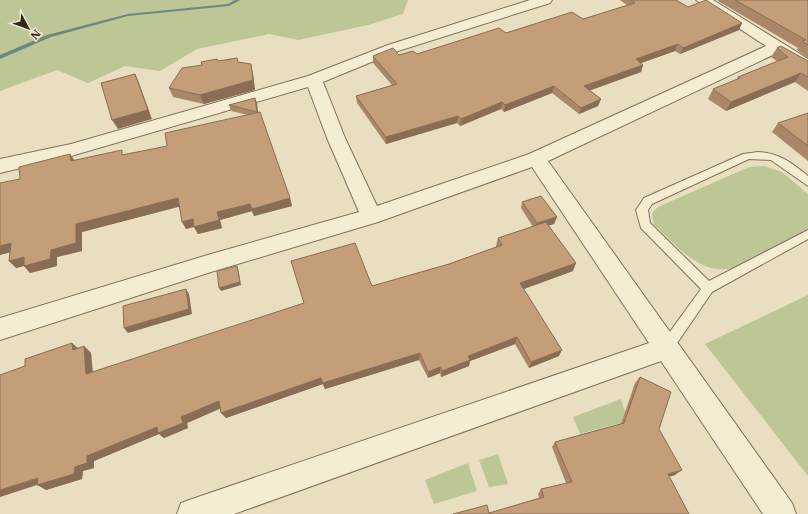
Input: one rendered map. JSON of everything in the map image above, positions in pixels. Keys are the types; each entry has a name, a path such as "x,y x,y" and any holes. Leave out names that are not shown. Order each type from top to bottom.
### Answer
{"street":[{"path":"0,166 71,150 314,80 393,48 544,0"},
{"path":"703,0 808,66"},
{"path":"0,329 203,265 371,216 536,159 777,47"},
{"path":"314,80 336,138 371,216"},
{"path":"536,159 781,514"},
{"path":"192,514 666,348"}],"lane":[{"path":"708,288 645,225 642,210 648,201 747,156 763,154 778,158 808,182"},
{"path":"666,348 708,288 808,234"}],"green space":[{"path":"0,0 408,0 403,14 368,25 298,40 269,34 197,49 160,71 125,66 88,83 57,70 0,91"},
{"path":"764,166 782,172 808,194 808,229 734,268 721,269 710,268 690,257 654,225 652,213 658,207 749,167"},
{"path":"808,295 808,476 705,344"},
{"path":"621,399 625,412 639,418 580,434 573,417"},
{"path":"498,454 508,484 489,487 479,460"},
{"path":"468,463 477,491 434,504 425,480"}],"building":[{"path":"631,0 676,0 688,7 706,0 742,23 683,48 678,44 636,59 643,65 584,86 601,99 581,108 554,86 505,105 502,102 461,119 458,116 386,137 356,96 397,84 373,56 393,48 399,55 413,51 417,54 499,28 506,33 572,12 583,19 635,3"},
{"path":"735,0 808,0 808,45 802,41 806,40"},
{"path":"781,46 808,61 808,77 801,73 731,102 713,89 740,78 738,77 788,57 777,48"},
{"path":"237,58 238,62 251,64 253,80 200,95 169,88 182,68 202,65 201,62 217,59 218,61"},
{"path":"135,74 148,110 112,120 101,83"},
{"path":"255,98 257,112 229,105"},
{"path":"260,112 290,198 252,209 250,204 217,212 219,220 194,227 193,219 182,222 178,198 76,224 76,243 51,250 50,259 24,266 24,257 9,261 11,243 0,246 0,183 20,179 19,167 70,154 71,161 122,150 122,155 167,146 165,133"},
{"path":"808,113 808,146 778,123"},
{"path":"541,196 557,217 537,223 522,202"},
{"path":"546,222 576,263 520,283 562,350 531,362 517,337 468,356 470,360 442,371 440,367 428,372 420,353 323,383 321,378 221,413 219,401 181,417 183,423 158,433 157,427 87,456 87,463 75,467 74,474 37,485 38,478 0,490 0,375 25,366 25,359 72,343 73,350 84,346 86,374 304,303 291,261 355,243 372,286 449,264 502,245 498,238"},
{"path":"237,266 240,282 219,288 217,271"},
{"path":"186,289 189,309 124,328 123,306"},
{"path":"640,377 671,392 659,429 682,470 668,474 689,514 453,514 487,505 489,513 544,497 541,489 572,482 555,442 624,423"}],"waterway":[{"path":"0,57 49,36 128,15 229,5 238,0"}]}
